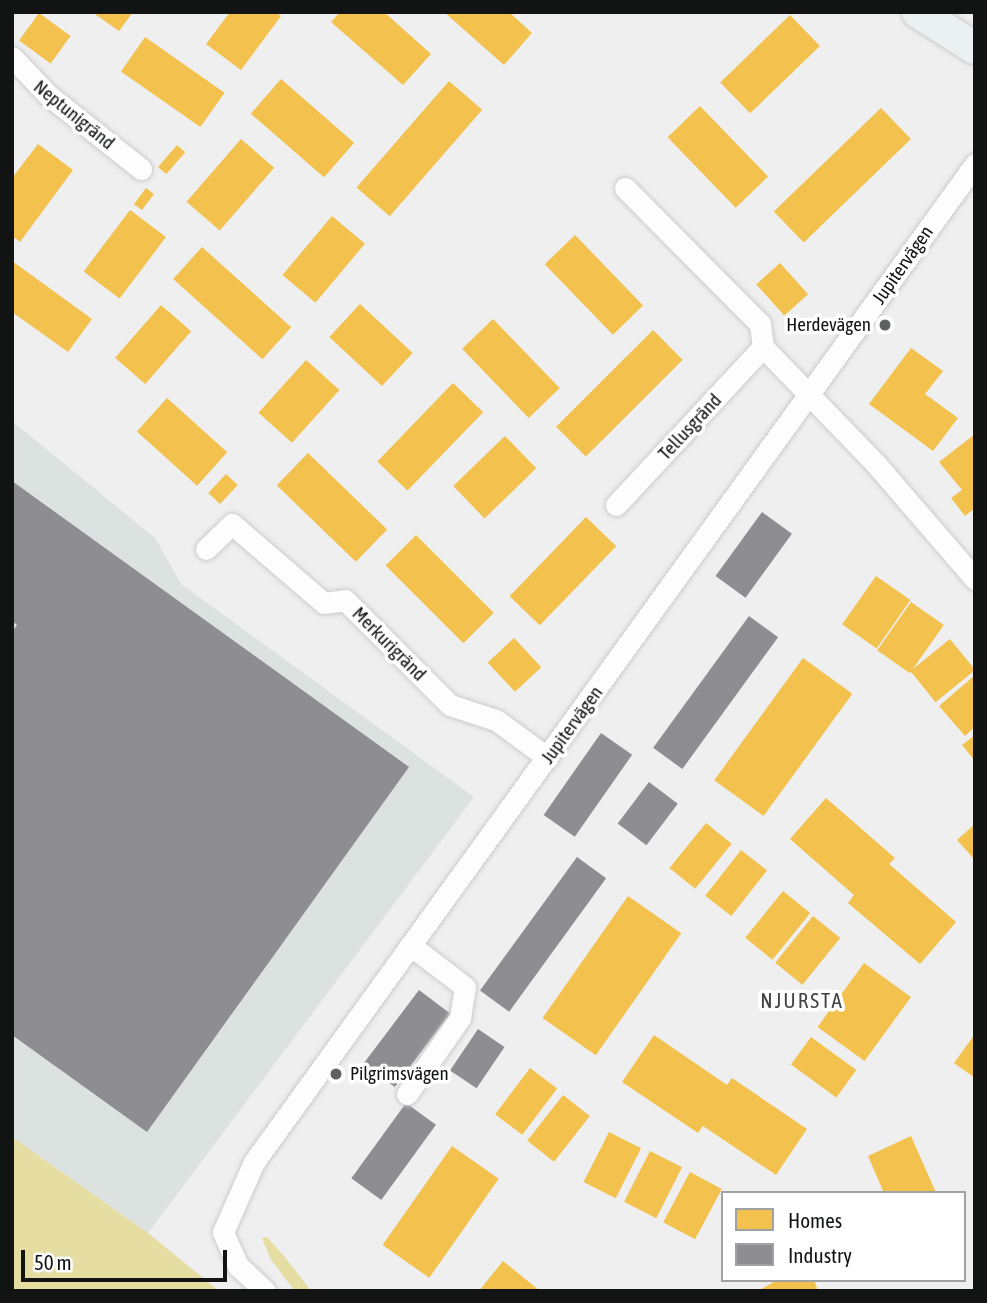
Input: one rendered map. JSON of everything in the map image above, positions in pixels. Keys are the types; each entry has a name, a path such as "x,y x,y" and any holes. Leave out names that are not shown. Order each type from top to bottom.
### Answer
{"street":[{"path":"918,12 975,48"},
{"name":"Neptunigränd","path":"12,57 48,95 141,169"},
{"name":"Jupitervägen","path":"265,1291 238,1266 223,1232 238,1191 410,945 548,758 975,164"},
{"path":"625,188 760,324 763,347 810,395 975,579"},
{"name":"Tellusgränd","path":"616,505 763,347"},
{"name":"Merkurigränd","path":"206,549 232,524 324,603 345,600 450,705 496,720 548,758"},
{"path":"407,1094 460,1018 465,988 410,945"}],"shaded area":[{"path":"12,421 155,538 181,584 474,797 148,1233 12,1137"},
{"path":"12,1137 148,1233 219,1291 12,1291"},
{"path":"267,1237 311,1291 295,1291 290,1285 270,1258 262,1238"}],"building: Homes":[{"path":"92,12 133,12 119,31"},
{"path":"230,12 275,12 281,16 241,70 206,44"},
{"path":"340,12 384,12 431,54 403,85 331,22"},
{"path":"444,12 509,12 532,33 504,65"},
{"path":"39,13 71,36 51,63 19,41"},
{"path":"790,15 820,46 750,113 720,82"},
{"path":"145,37 224,93 200,127 121,71"},
{"path":"281,79 354,143 324,177 251,114"},
{"path":"449,81 482,110 390,216 356,187"},
{"path":"700,106 768,176 736,208 668,137"},
{"path":"881,108 911,139 804,242 774,212"},
{"path":"241,139 274,168 220,231 187,202"},
{"path":"38,144 73,170 20,242 12,236 12,178"},
{"path":"177,145 185,152 166,174 158,167"},
{"path":"146,188 154,194 142,210 134,204"},
{"path":"130,210 166,237 120,299 84,271"},
{"path":"332,216 365,244 315,303 283,275"},
{"path":"575,235 643,305 613,335 545,264"},
{"path":"202,247 291,327 262,359 173,279"},
{"path":"12,261 92,319 68,352 12,312"},
{"path":"780,263 808,294 784,316 756,284"},
{"path":"360,304 413,353 382,386 329,337"},
{"path":"161,305 191,331 145,384 115,358"},
{"path":"493,319 560,388 529,418 462,349"},
{"path":"653,330 683,360 586,457 556,427"},
{"path":"911,348 943,371 925,394 958,418 933,451 869,404"},
{"path":"306,360 339,390 292,443 258,413"},
{"path":"453,383 483,412 407,491 377,461"},
{"path":"167,398 227,452 197,486 137,431"},
{"path":"975,434 975,508 965,516 951,498 962,490 939,462"},
{"path":"505,436 536,468 484,518 453,486"},
{"path":"308,453 387,529 356,562 277,485"},
{"path":"226,474 238,485 220,504 208,493"},
{"path":"586,517 616,546 540,625 510,596"},
{"path":"416,535 494,613 463,643 386,565"},
{"path":"876,576 910,600 877,648 842,624"},
{"path":"911,602 944,625 910,673 877,650"},
{"path":"514,638 541,667 515,692 488,663"},
{"path":"950,639 975,670 936,702 910,671"},
{"path":"803,658 852,694 764,816 714,780"},
{"path":"975,675 975,727 965,736 939,706"},
{"path":"975,735 975,761 962,745"},
{"path":"826,798 895,858 889,864 956,922 920,964 848,903 854,895 790,839"},
{"path":"706,823 732,844 695,889 669,868"},
{"path":"975,824 975,860 957,840"},
{"path":"741,850 767,870 731,916 705,896"},
{"path":"783,891 810,913 772,960 745,938"},
{"path":"628,896 681,933 596,1055 543,1018"},
{"path":"813,916 840,938 802,985 775,963"},
{"path":"864,963 911,997 864,1061 818,1027"},
{"path":"975,1034 975,1078 954,1063"},
{"path":"654,1035 727,1085 732,1078 807,1129 776,1175 703,1126 698,1133 622,1082"},
{"path":"811,1037 856,1070 836,1097 791,1065"},
{"path":"530,1068 557,1088 522,1135 495,1114"},
{"path":"563,1095 590,1116 554,1162 527,1141"},
{"path":"609,1132 641,1148 616,1198 584,1182"},
{"path":"911,1136 935,1191 883,1191 868,1156"},
{"path":"452,1146 499,1179 429,1278 383,1245"},
{"path":"650,1151 682,1167 656,1218 624,1202"},
{"path":"690,1172 722,1189 695,1239 663,1222"},
{"path":"503,1261 540,1291 479,1291"},
{"path":"774,1282 815,1282 818,1291 758,1291"}],"building: Industry":[{"path":"12,481 409,767 147,1132 12,1035 12,632 17,625 12,621"},
{"path":"762,512 792,534 745,598 716,576"},
{"path":"749,616 778,637 682,769 653,748"},
{"path":"601,733 632,755 575,837 544,815"},
{"path":"649,782 678,804 646,845 618,824"},
{"path":"577,857 606,878 509,1012 480,990"},
{"path":"419,990 450,1013 395,1087 364,1063"},
{"path":"478,1029 505,1047 477,1088 450,1070"},
{"path":"406,1103 436,1125 381,1200 351,1178"}],"place":[{"name":"Herdevägen","path":"885,325"},
{"name":"Pilgrimsvägen","path":"336,1074"}],"district":[{"name":"NJURSTA","path":"802,1000"}]}
